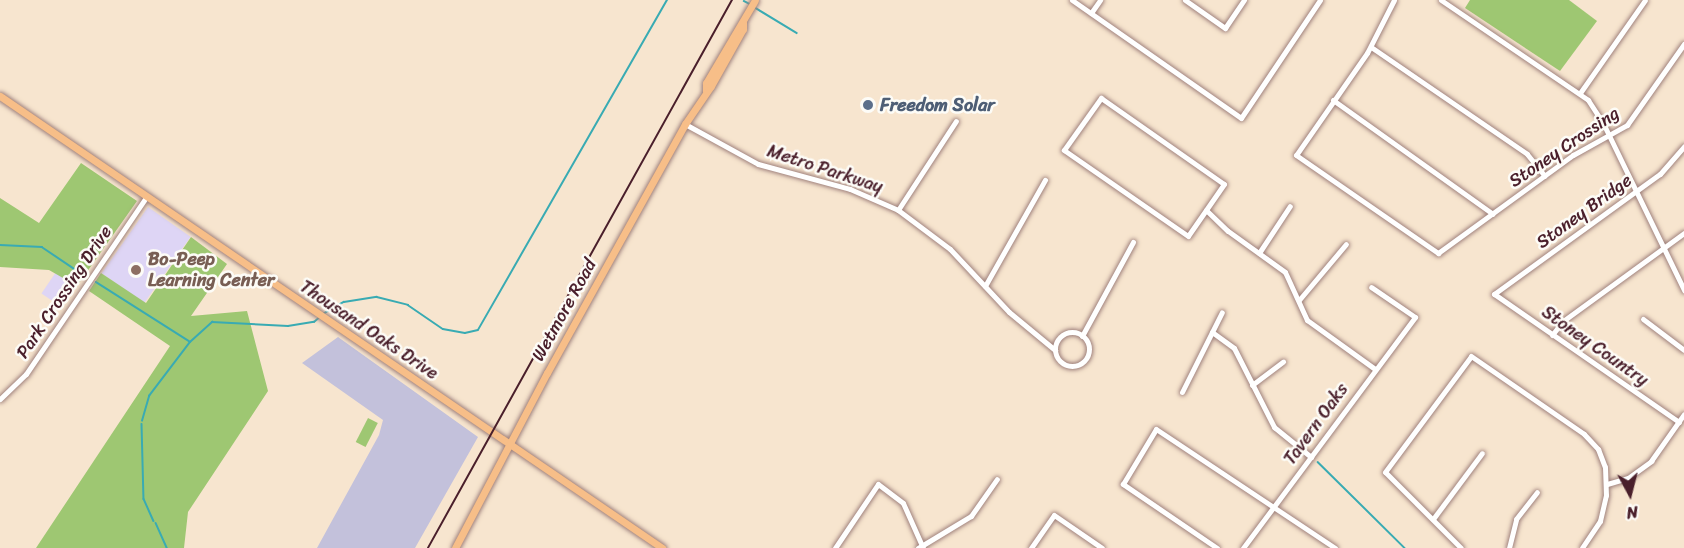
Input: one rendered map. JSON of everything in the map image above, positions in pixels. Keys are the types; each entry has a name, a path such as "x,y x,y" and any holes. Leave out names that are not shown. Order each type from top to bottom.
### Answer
{"main road":[{"name":"Wetmore Road","path":"455,548 512,446 547,373 705,91 706,83 753,4"},
{"name":"Thousand Oaks Drive","path":"0,96 662,548"}],"street":[{"path":"1072,0 1241,117 1320,0"},
{"path":"1091,13 1100,0"},
{"path":"1185,0 1225,28 1244,0"},
{"path":"1394,0 1371,46 1334,100 1493,214"},
{"path":"1441,0 1580,93 1609,135 1684,290"},
{"path":"1580,93 1645,0"},
{"name":"Stoney Crossing","path":"1334,100 1296,155 1438,253 1545,176 1632,120 1684,44"},
{"path":"1371,46 1527,154 1545,176"},
{"path":"1101,98 1224,184 1206,210 1188,236 1064,150 1101,98"},
{"path":"898,210 956,121"},
{"name":"Metro Parkway","path":"685,124 758,164 850,189 898,210 934,235 985,286 1055,350"},
{"name":"Stoney Bridge","path":"1494,294 1636,191 1670,164 1684,146"},
{"path":"985,286 1044,180"},
{"name":"Park Crossing Drive","path":"0,399 26,374 147,196"},
{"path":"1259,253 1290,206"},
{"path":"1206,210 1285,272 1307,320 1375,369"},
{"path":"1552,335 1563,321 1684,233"},
{"path":"1082,336 1133,242"},
{"path":"1299,300 1346,244"},
{"name":"Tavern Oaks","path":"1243,548 1415,317 1371,287"},
{"name":"Stoney Country","path":"1494,294 1679,422"},
{"path":"1182,392 1222,312"},
{"path":"1643,319 1684,351"},
{"path":"1212,332 1234,348 1274,427 1311,457"},
{"path":"1066,334 1082,336 1089,352 1080,364 1062,363 1055,350 1058,340 1066,334"},
{"path":"1461,548 1385,472 1471,356 1592,441 1602,458 1607,484 1600,521 1582,548"},
{"path":"1252,385 1283,362"},
{"path":"1607,484 1644,467 1684,414"},
{"path":"1217,548 1123,484 1156,429 1335,548"},
{"path":"1433,519 1482,453"},
{"path":"835,548 878,484 903,503 921,547 971,516 997,479"},
{"path":"1509,548 1516,519 1537,492"},
{"path":"1031,548 1054,515 1102,548"}],"shaded area":[{"path":"148,207 191,237 144,303 102,273"},
{"path":"56,272 77,286 62,308 41,294"},
{"path":"338,337 478,437 415,548 317,548 379,435 383,420 302,363"}],"green space":[{"path":"1470,0 1569,0 1597,21 1560,71 1465,8"},
{"path":"81,163 137,201 77,286 49,270 0,267 0,198 39,223"},
{"path":"191,237 227,264 191,316 247,311 268,391 188,512 184,548 36,548 170,346 89,291 101,273 146,303"},
{"path":"368,418 378,423 366,447 356,442"}],"waterway":[{"path":"323,314 344,302 377,297 408,305 443,329 465,333 478,330 667,0"},
{"path":"744,1 750,4"},
{"path":"754,7 797,33"},
{"path":"0,245 42,247 85,276"},
{"path":"96,282 189,341"},
{"path":"142,421 149,396 190,342 212,322 288,326 314,322 320,317"},
{"path":"142,424 144,499 154,521"},
{"path":"1318,462 1405,548"},
{"path":"156,523 167,548"}],"railway":[{"path":"428,548 732,0"}],"place":[{"name":"Freedom Solar","path":"868,105"},
{"name":"Bo-Peep Learning Center","path":"136,270"}]}
